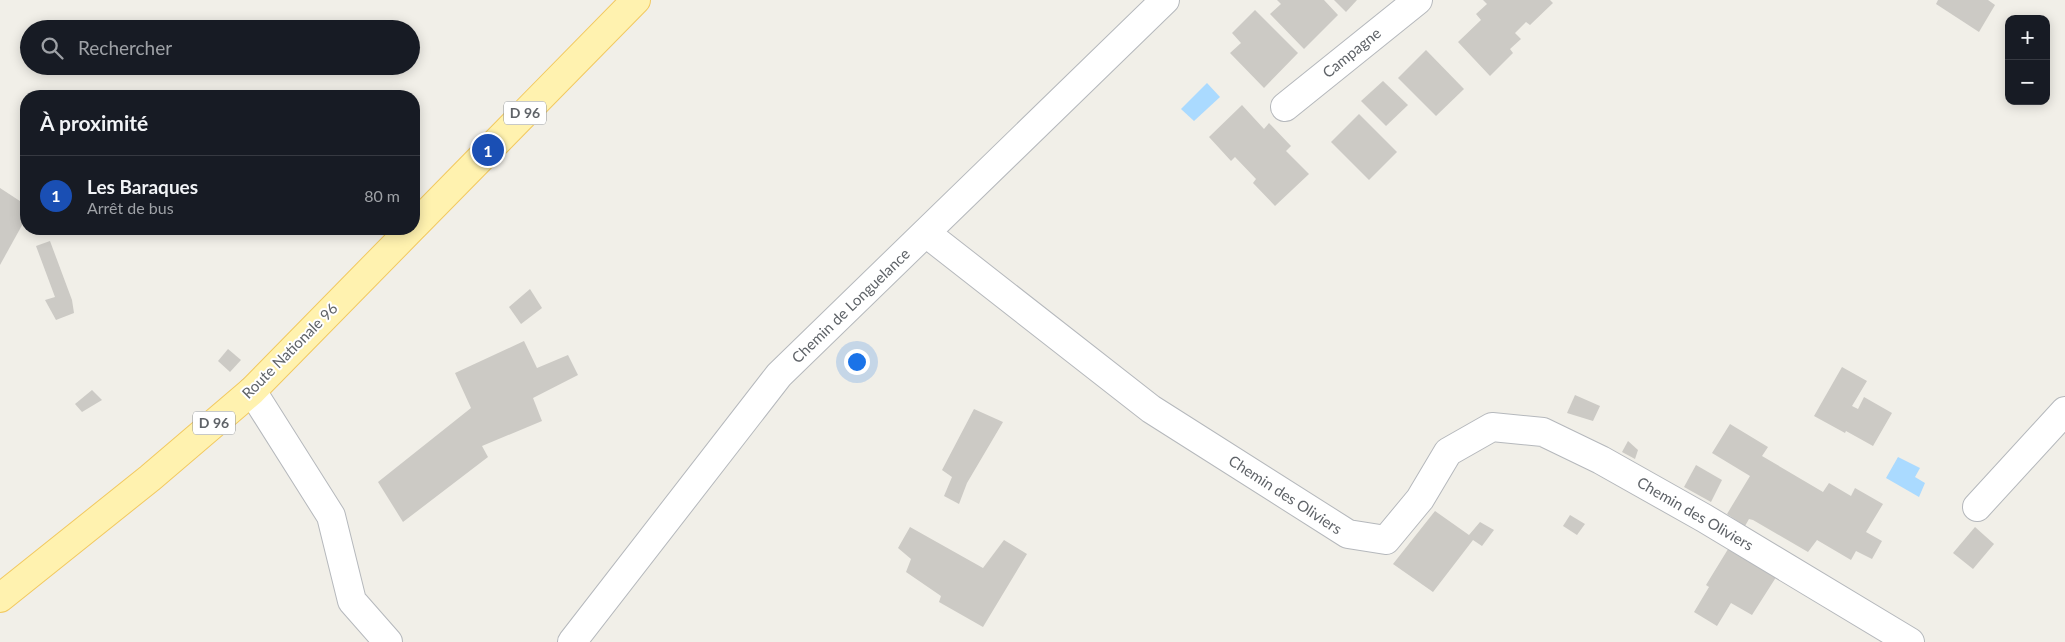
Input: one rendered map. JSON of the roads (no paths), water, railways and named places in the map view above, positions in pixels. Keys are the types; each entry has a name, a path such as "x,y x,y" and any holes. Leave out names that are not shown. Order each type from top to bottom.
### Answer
{"main road":[{"name":"D 96","path":"420,220 636,0"},
{"name":"Route Nationale 96","path":"0,598 150,478 252,391 405,235"}],"street":[{"name":"Chemin de Longuelance","path":"572,642 779,375 1164,0"},
{"name":"Campagne","path":"1285,107 1418,0"},
{"name":"Chemin des Oliviers","path":"926,233 1151,409 1348,534 1386,540 1420,499 1448,452 1492,427 1543,432 1601,460 1704,518 1910,642"},
{"path":"252,391 331,516 352,601 384,638"},
{"path":"1978,507 2065,411"}],"water":[{"path":"1207,83 1220,97 1194,121 1181,109"},
{"path":"1898,457 1920,468 1915,477 1925,483 1919,497 1886,478"}],"place":[{"name":"Les Baraques","path":"488,150"}]}
